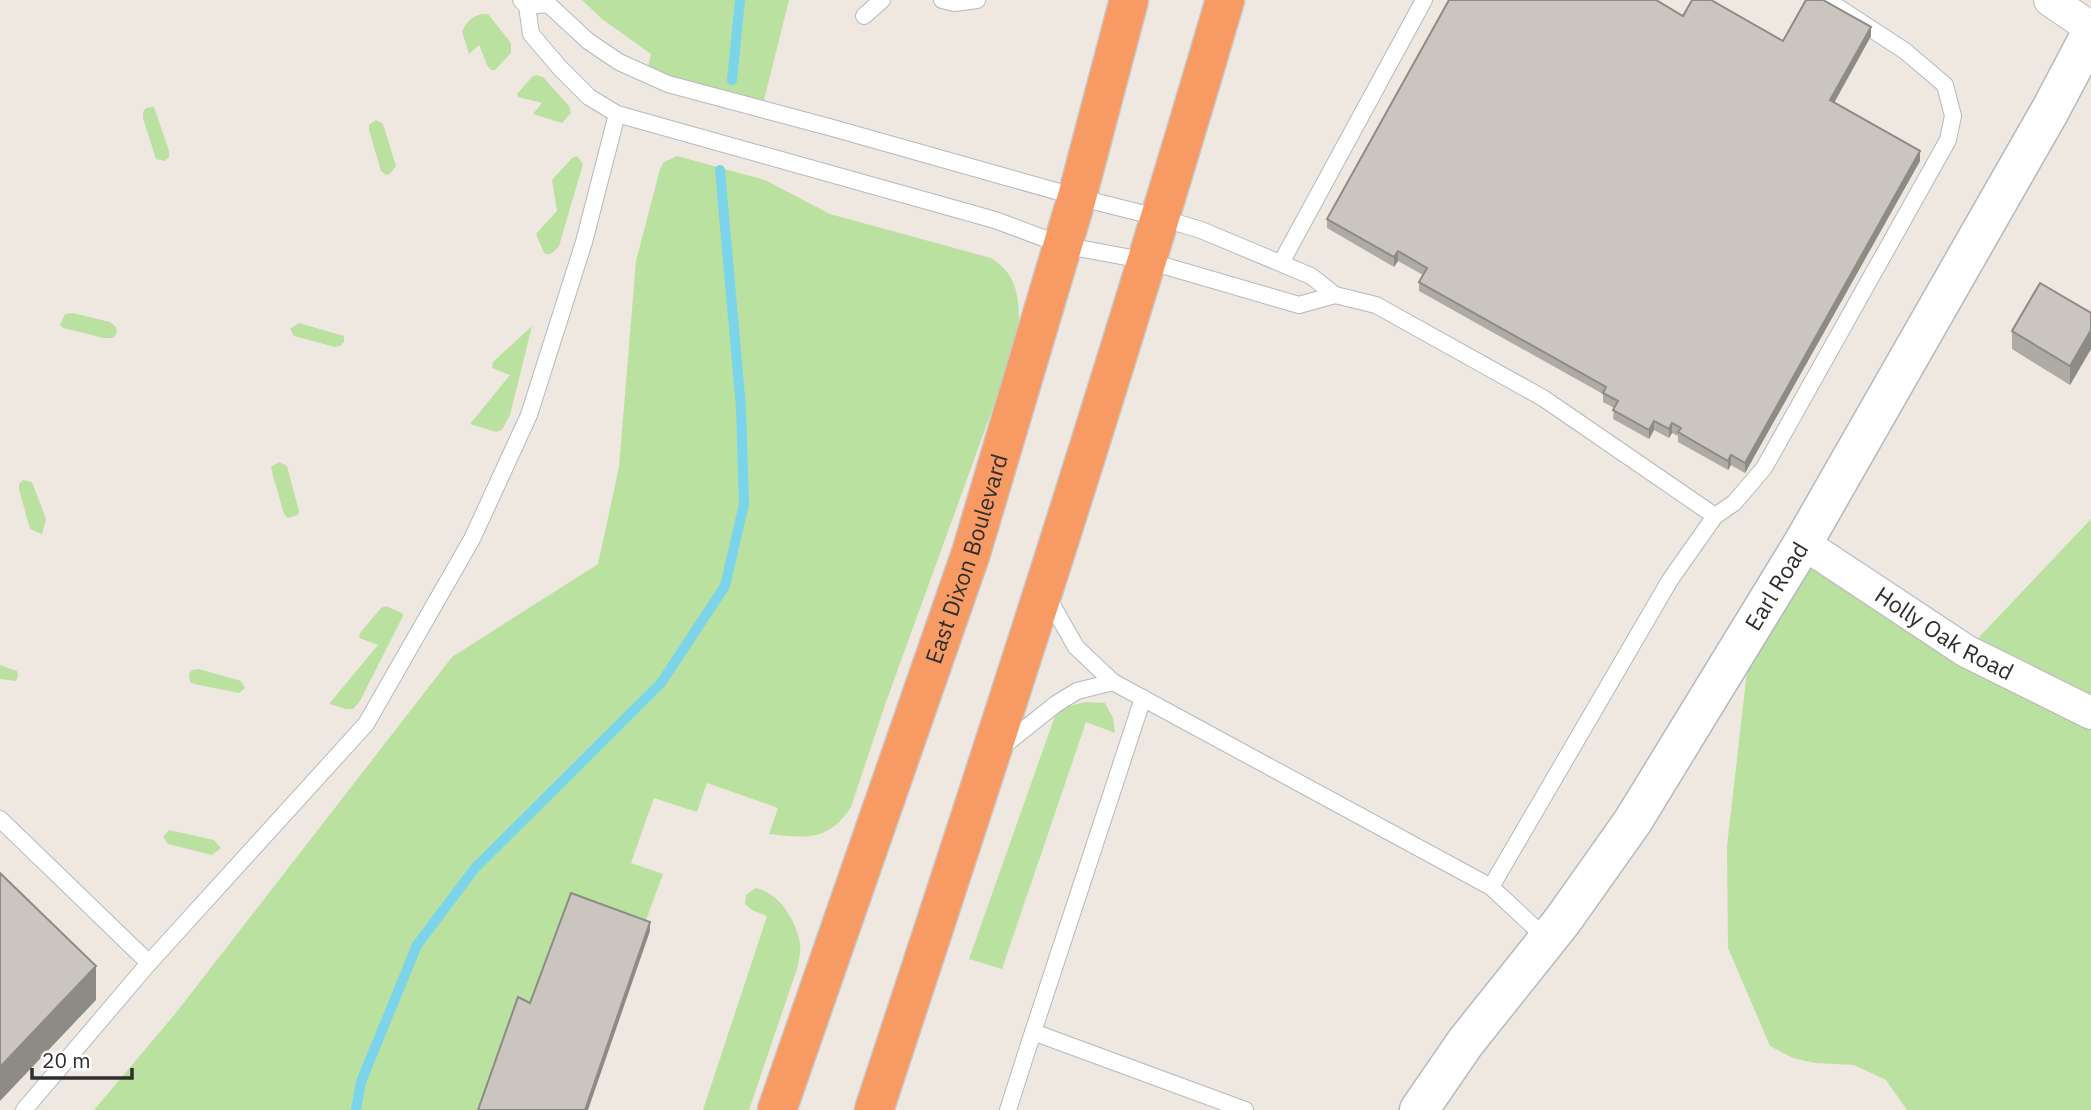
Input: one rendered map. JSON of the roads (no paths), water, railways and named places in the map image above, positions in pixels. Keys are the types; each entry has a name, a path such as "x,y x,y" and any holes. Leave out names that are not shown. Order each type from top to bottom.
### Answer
{"highway":[{"name":"East Dixon Boulevard","path":"777,1110 971,553 1077,197 1129,0"},
{"path":"874,1110 1045,592 1148,261 1225,0"}],"main road":[{"name":"Earl Road","path":"1419,1110 1465,1043 1548,940 1633,821 1803,543 2051,109 2091,33"}],"street":[{"path":"2050,0 2091,28"},
{"name":"Holly Oak Road","path":"1803,543 1966,651 2091,713"}],"lane":[{"path":"864,16 882,0"},
{"path":"942,0 954,3 977,0"},
{"path":"1281,263 1424,0"},
{"path":"1491,887 1670,580 1715,516 1748,490 1764,468 1948,140 1953,116 1945,85 1905,51 1827,0"},
{"path":"1335,295 1299,305 1148,261 1062,245 995,220 617,114 589,97 536,40 531,34 524,3 548,4 588,41 619,62 668,85 1161,218 1201,230 1281,263 1311,276 1335,295 1376,305 1543,398 1715,516"},
{"path":"24,1110 149,963 366,724 472,539 529,415 584,242 617,114"},
{"path":"1045,592 1076,647 1113,682 1491,887 1548,940"},
{"path":"989,757 1056,704 1077,691 1113,682"},
{"path":"1008,1110 1143,698"},
{"path":"0,819 149,963"},
{"path":"1033,1032 1245,1110"}],"waterway":[{"path":"732,80 740,0"},
{"path":"356,1110 361,1082 417,945 475,868 661,683 725,586 744,504 741,408 720,170"}]}
